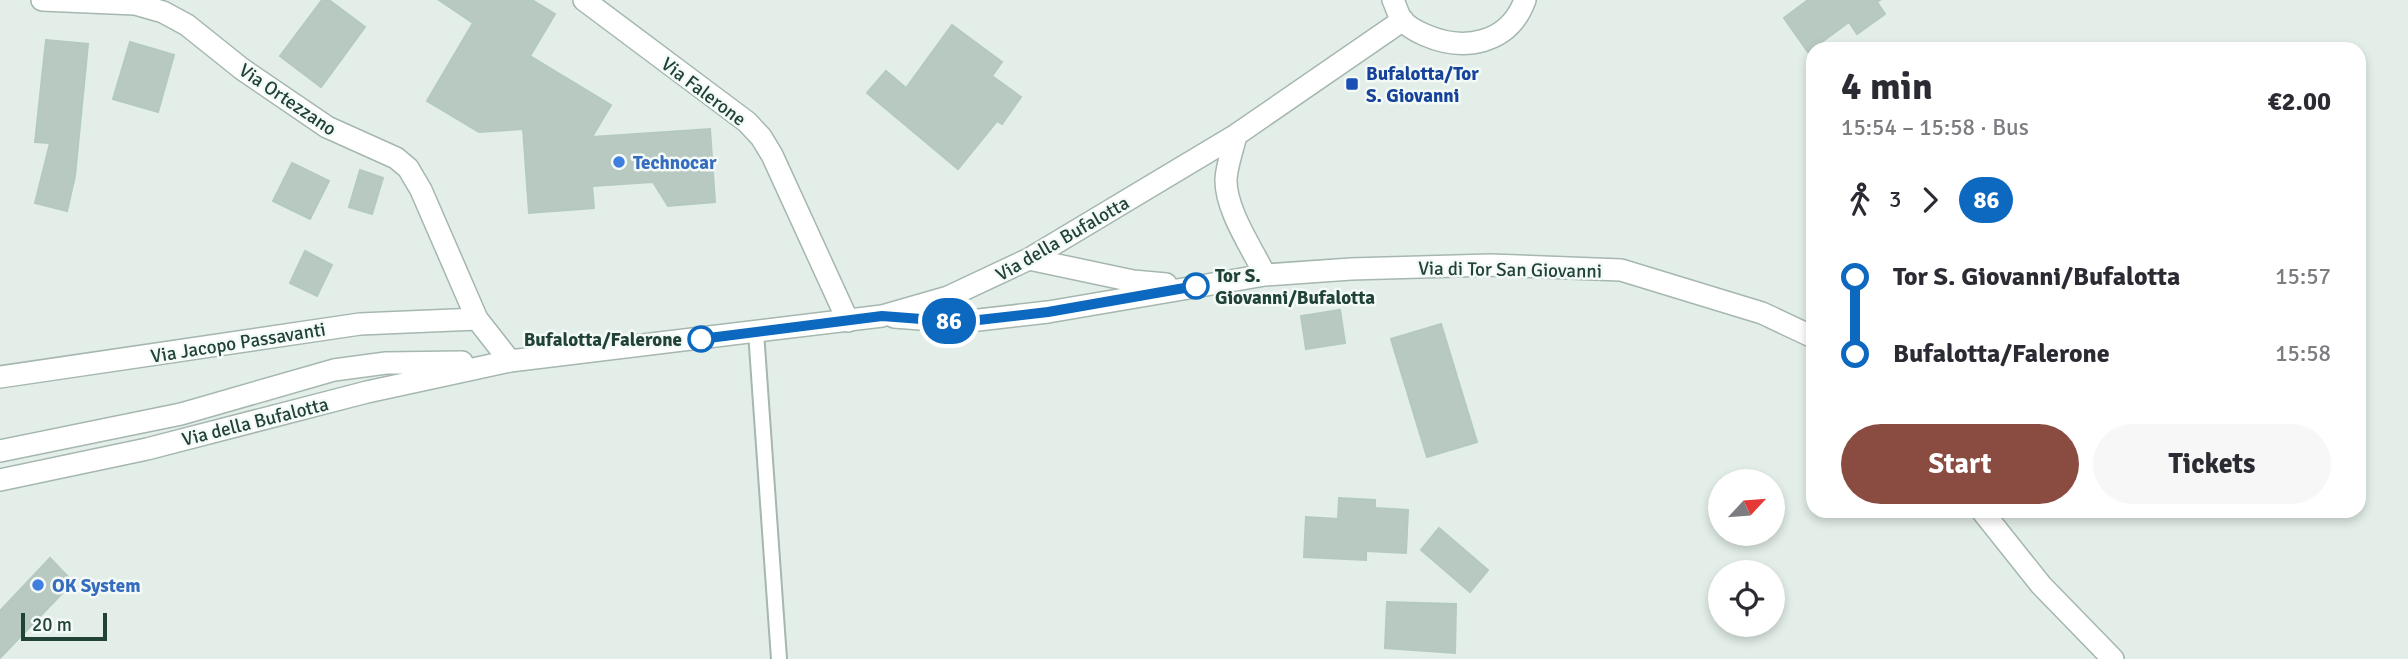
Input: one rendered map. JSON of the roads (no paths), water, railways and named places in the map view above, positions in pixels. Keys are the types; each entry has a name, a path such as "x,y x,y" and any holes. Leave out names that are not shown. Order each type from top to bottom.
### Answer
{"street":[{"name":"Via Ortezzano","path":"42,0 135,5 163,12 187,25 242,69 327,127 396,158 408,169 421,190 477,319 510,361"},
{"name":"Via Falerone","path":"584,0 747,121 761,137 772,155 848,321"},
{"path":"1393,0 1402,20 1420,33 1443,43 1463,45 1488,40 1503,31 1520,13 1525,0"},
{"name":"Via della Bufalotta","path":"0,480 147,449 367,392 510,361 848,321 882,316 948,297 1029,259 1236,135 1402,20"},
{"path":"1236,135 1226,177 1227,193 1265,275"},
{"path":"1029,259 1133,281 1196,286"},
{"name":"Via di Tor San Giovanni","path":"1196,286 1265,275 1351,270 1490,265 1621,270 1762,313 1806,334"},
{"path":"882,316 961,322 1048,312 1196,286"},
{"name":"Via Jacopo Passavanti","path":"0,377 360,324 477,319"},
{"name":"Via della Bufalotta","path":"0,451 181,414 334,370 386,363 510,361"},
{"path":"1988,518 2041,585 2113,659"}],"lane":[{"path":"756,332 779,659"}],"place":[{"name":"Bufalotta/Tor S. Giovanni","path":"1352,84"},
{"name":"Technocar","path":"619,162"},
{"name":"Tor S. Giovanni/Bufalotta","path":"1196,286"},
{"name":"Bufalotta/Falerone","path":"701,339"},
{"name":"OK System","path":"38,585"}]}
